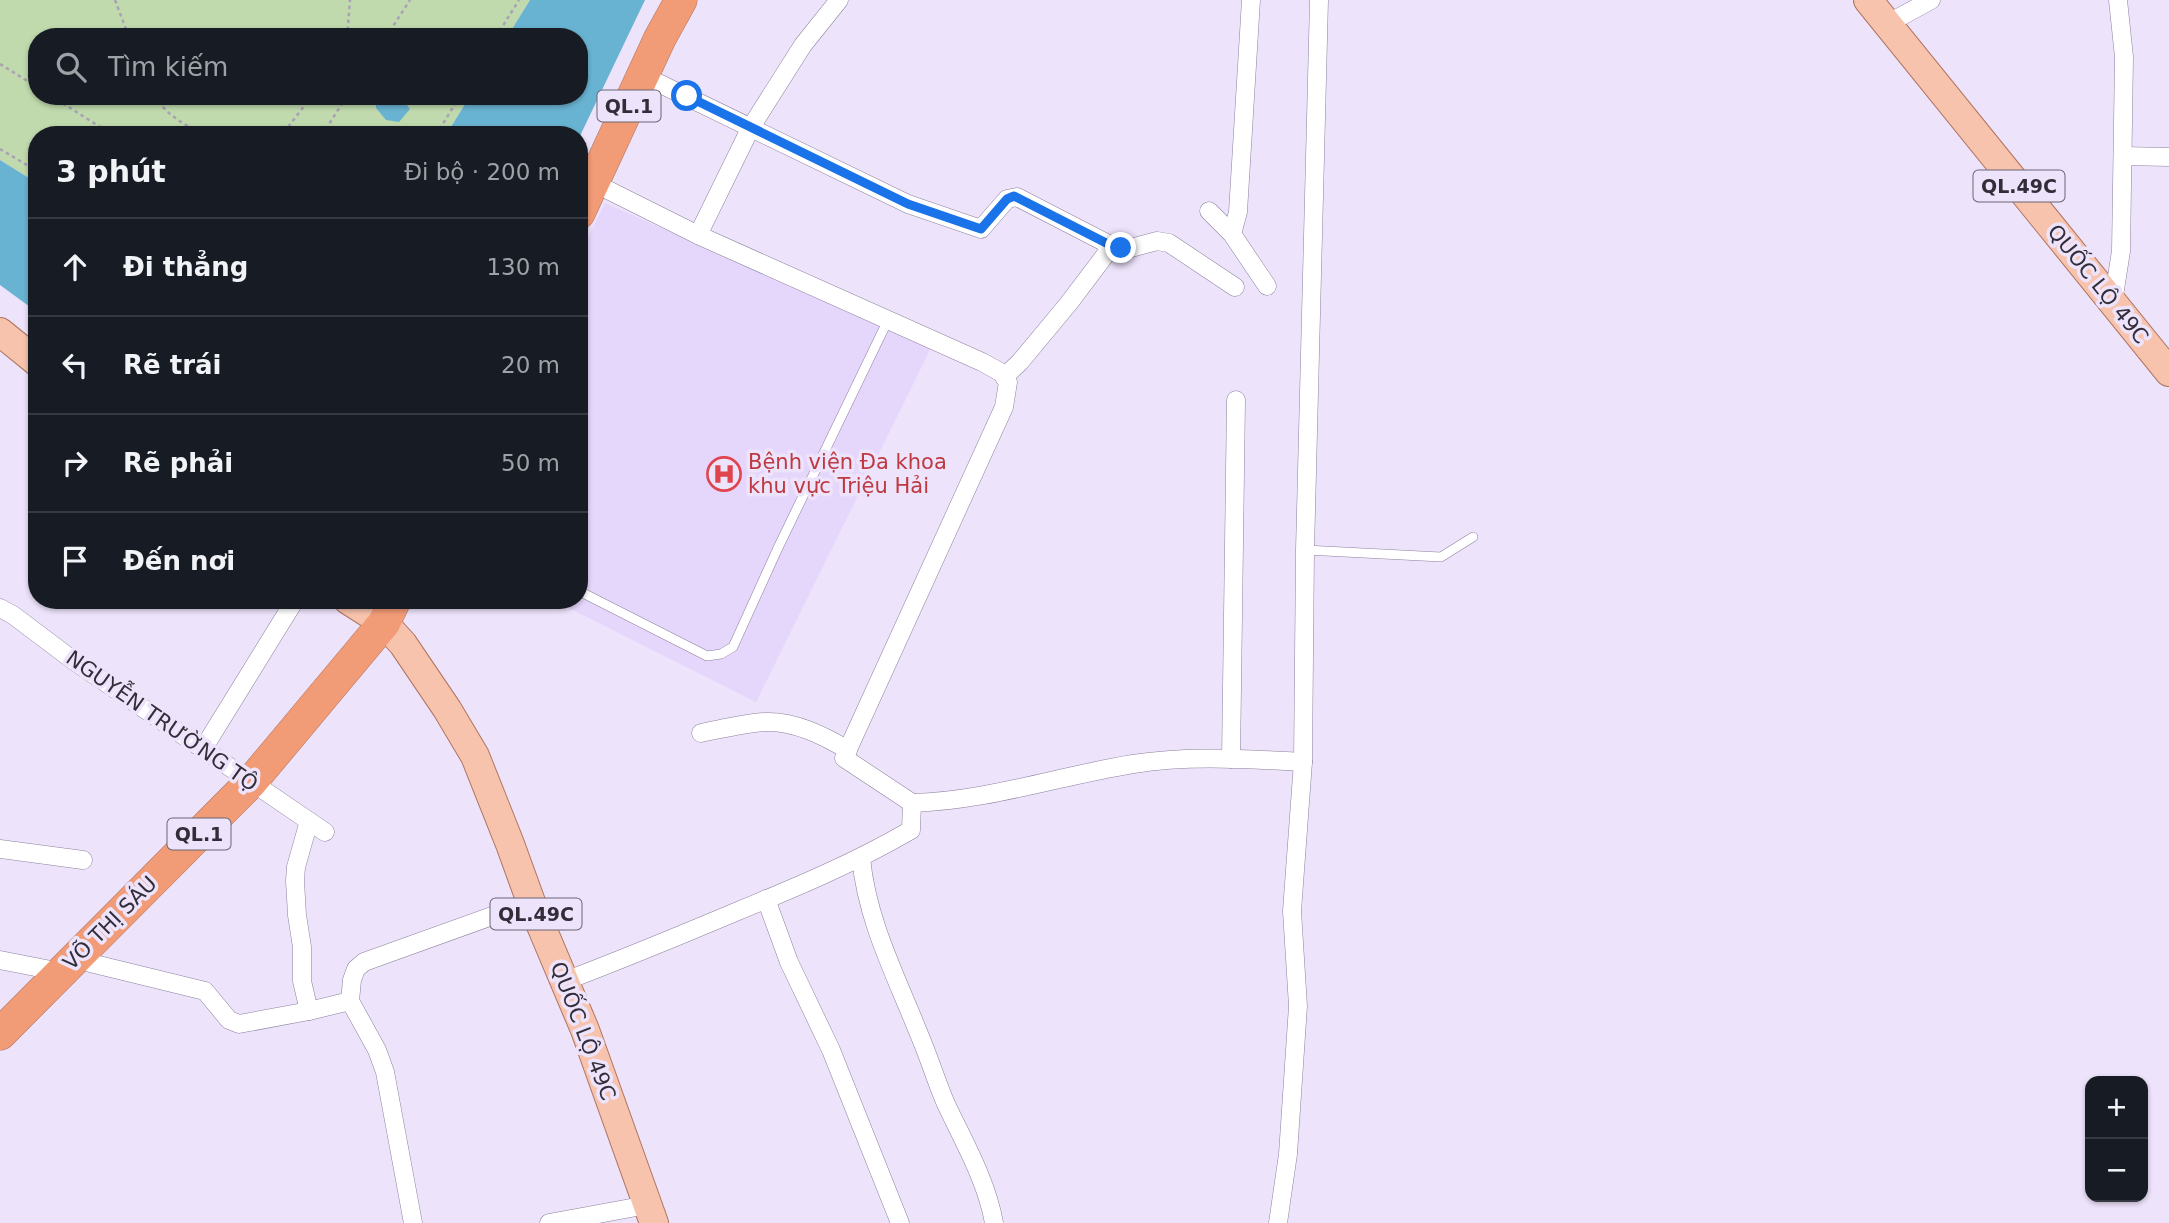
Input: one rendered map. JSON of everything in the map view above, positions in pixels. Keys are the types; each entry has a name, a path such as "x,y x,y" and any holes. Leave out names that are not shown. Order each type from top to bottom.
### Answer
{"highway":[{"name":"QL.1","path":"588,195 660,38 681,0"},
{"name":"VÕ THỊ SÁU","path":"0,1034 251,782 390,612"}],"main road":[{"name":"QUỐC LỘ 49C","path":"1868,0 2169,372"},
{"path":"0,332 28,355"},
{"name":"QUỐC LỘ 49C","path":"390,612 475,757 531,902 585,1030 650,1214"}],"street":[{"path":"698,235 751,127 803,45 839,0"},
{"path":"1232,234 1238,212 1251,0"},
{"path":"1278,1223 1288,1154 1298,1006 1292,900 1303,762 1305,550 1319,0"},
{"path":"1887,24 1931,0"},
{"path":"2113,302 2122,251 2124,57 2118,0"},
{"path":"643,76 908,204 981,229 1007,199 1014,196 1112,246 1131,248 1163,241 1235,287"},
{"path":"2123,156 2169,157"},
{"path":"594,183 698,235 982,362 1002,373 1008,382 1004,407 844,758 912,803 963,798 1131,764 1231,759 1303,762"},
{"path":"1209,211 1232,234 1267,286"},
{"path":"1004,377 1020,362 1069,303 1112,246"},
{"path":"1231,759 1237,400"},
{"name":"NGUYỄN TRƯỜNG TỘ","path":"0,608 13,614 74,661 325,832"},
{"path":"203,749 289,609"},
{"path":"701,733 768,722 790,725 821,735 848,750"},
{"path":"565,981 860,858 911,830 912,803"},
{"path":"309,821 296,867 295,881 302,947 302,981 309,1011"},
{"path":"0,849 83,860"},
{"path":"860,858 875,928 942,1095 975,1165 992,1212 993,1223"},
{"path":"766,899 789,962 831,1050 900,1223"},
{"path":"413,1223 384,1072 377,1050 350,1001 356,969 364,962 531,902"},
{"path":"0,960 67,965 205,991 229,1020 239,1024 350,1001"},
{"path":"549,1223 650,1214"}],"lane":[{"path":"588,596 707,656 721,654 733,648 887,320"},
{"path":"1305,550 1441,557 1473,537"}],"path":[{"path":"115,0 126,28"},
{"path":"347,28 350,0"},
{"path":"392,28 410,0"},
{"path":"502,28 519,0"},
{"path":"0,64 28,81"},
{"path":"65,105 99,126"},
{"path":"160,105 178,120 190,126"},
{"path":"289,126 305,105"},
{"path":"328,126 341,105"},
{"path":"442,126 454,105"},
{"path":"0,149 28,166"}],"shaded area":[{"name":"Bệnh viện Đa khoa khu vực Triệu Hải","path":"605,203 931,348 756,702 571,609 588,609 588,238"}],"green space":[{"path":"0,0 530,0 513,28 28,28 28,105 464,105 452,126 28,126 28,177 0,160"}],"water":[{"path":"530,0 645,0 585,126 452,126 464,105 588,105 588,28 513,28"},
{"path":"376,105 407,105 410,109 399,122 386,120"},
{"path":"0,160 28,177 28,305 0,285"}],"place":[{"name":"Bệnh viện Đa khoa khu vực Triệu Hải","path":"724,474"}],"route":[{"path":"687,96 908,204 981,229 1007,199 1014,196 1112,246 1121,248"}]}
